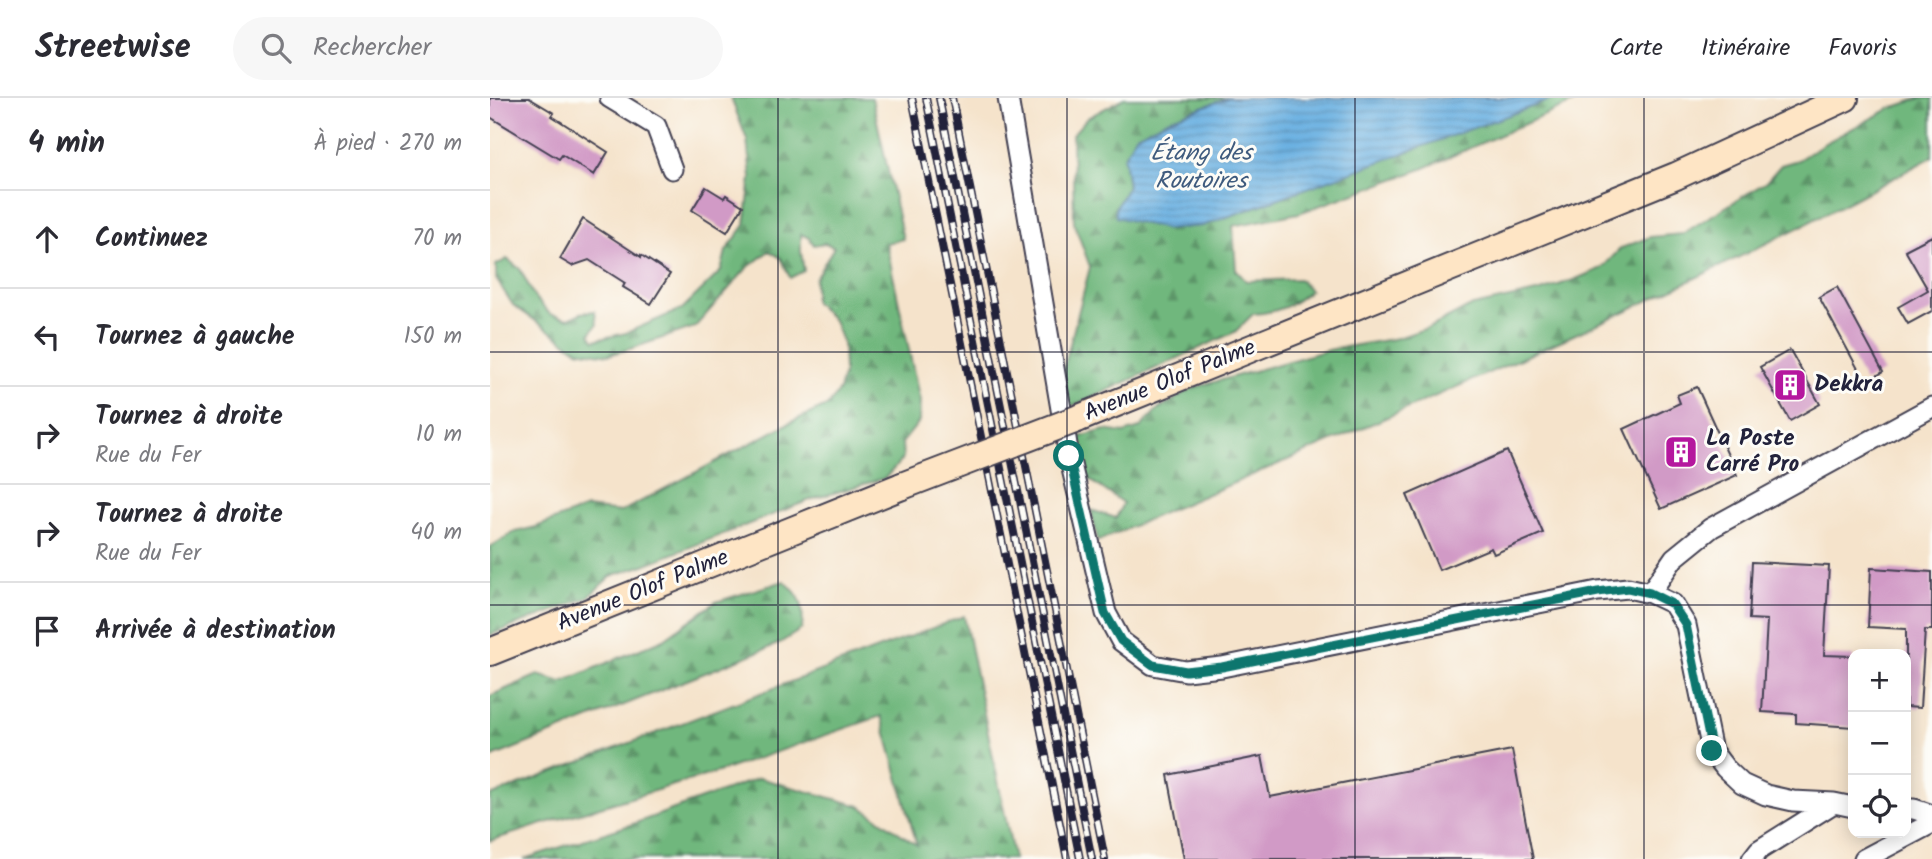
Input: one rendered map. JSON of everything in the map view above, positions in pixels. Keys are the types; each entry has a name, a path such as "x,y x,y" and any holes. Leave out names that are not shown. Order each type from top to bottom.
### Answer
{"main road":[{"name":"Avenue Olof Palme","path":"490,652 902,486 1077,419 1676,176 1845,98"}],"street":[{"path":"610,98 656,126 672,169"},
{"path":"1008,98 1069,456 1105,613 1121,641 1153,665 1186,671 1222,667 1628,588 1650,593 1672,604 1686,625 1712,751 1725,768 1742,784 1766,795 1793,801 1844,805"},
{"path":"1650,593 1674,558 1711,528 1932,407"},
{"path":"1752,859 1759,850 1844,805"},
{"path":"1911,809 1932,816"},
{"path":"1864,859 1932,823"}],"green space":[{"path":"731,98 872,98 903,239 886,243 920,401 919,422 902,443 903,459 885,478 810,500 611,576 587,598 490,635 490,547 515,532 586,508 621,512 789,423 829,405 839,390 844,372 843,344 834,321 814,301 815,279 834,247 825,243 814,245 809,238 801,234 804,271 790,278 781,258 769,251 747,268 695,327 609,355 577,350 513,305 496,279 496,265 507,259 520,269 535,298 550,314 568,319 595,311 597,325 590,333 594,340 626,333 682,309 721,271 726,251 745,225 751,178 747,140"},
{"path":"1124,98 1228,98 1172,118 1136,135 1124,157 1128,186 1115,209 1166,229 1202,226 1556,98 1584,98 1422,169 1299,213 1233,226 1236,270 1246,281 1299,279 1310,290 1284,307 1253,314 1235,332 1069,408 1062,375 1090,267 1074,223 1072,135 1087,118"},
{"path":"1921,98 1932,98 1932,157 1831,211 1624,312 1098,541 1091,510 1116,518 1123,503 1083,475 1075,438 1105,430 1124,433 1140,428 1157,410 1193,388 1328,350 1398,338 1433,326 1469,307 1541,291 1576,279 1602,268 1621,248 1650,237 1682,234 1766,182 1781,165 1798,160 1889,109"},
{"path":"784,581 801,602 802,629 778,644 490,758 490,696 538,675 562,682 664,639 716,602"},
{"path":"964,616 1014,859 524,859 633,824 759,778 860,806 917,845 881,716 721,771 490,841 490,796"}],"water":[{"name":"Étang des Routoires","path":"1228,98 1556,98 1202,226 1166,229 1116,217 1115,209 1128,186 1124,157 1136,135 1172,118"}],"building":[{"path":"490,98 529,98 608,152 594,175 562,155 559,159 490,117"},
{"path":"706,187 743,206 727,232 692,210"},
{"path":"583,219 670,274 651,304 623,287 625,283 589,260 572,266 560,259"},
{"path":"1932,236 1932,311 1908,324 1898,307 1928,290 1905,250"},
{"path":"1837,287 1883,372 1865,382 1819,297"},
{"name":"Dekkra","path":"1790,350 1820,404 1790,421 1760,367"},
{"name":"La Poste Carré Pro","path":"1697,387 1737,475 1661,509 1624,429 1680,403 1677,395"},
{"path":"1507,451 1543,533 1494,554 1491,548 1439,570 1407,495"},
{"path":"1752,562 1829,566 1824,655 1848,656 1848,727 1796,723 1796,714 1762,712 1767,620 1749,619"},
{"path":"1871,568 1932,572 1932,630 1925,630 1920,708 1911,707 1911,649 1906,649 1906,629 1868,627"},
{"path":"1512,750 1533,859 1184,859 1168,775 1262,756 1270,797"}],"railway":[{"path":"912,98 1067,859"},
{"path":"926,98 1080,859"},
{"path":"939,98 1092,859"},
{"path":"952,98 1105,859"}],"place":[{"name":"Dekkra","path":"1790,385"},
{"name":"La Poste Carré Pro","path":"1681,452"}],"route":[{"path":"1069,456 1105,613 1121,641 1153,665 1186,671 1222,667 1628,588 1650,593 1672,604 1686,625 1712,751"}]}
